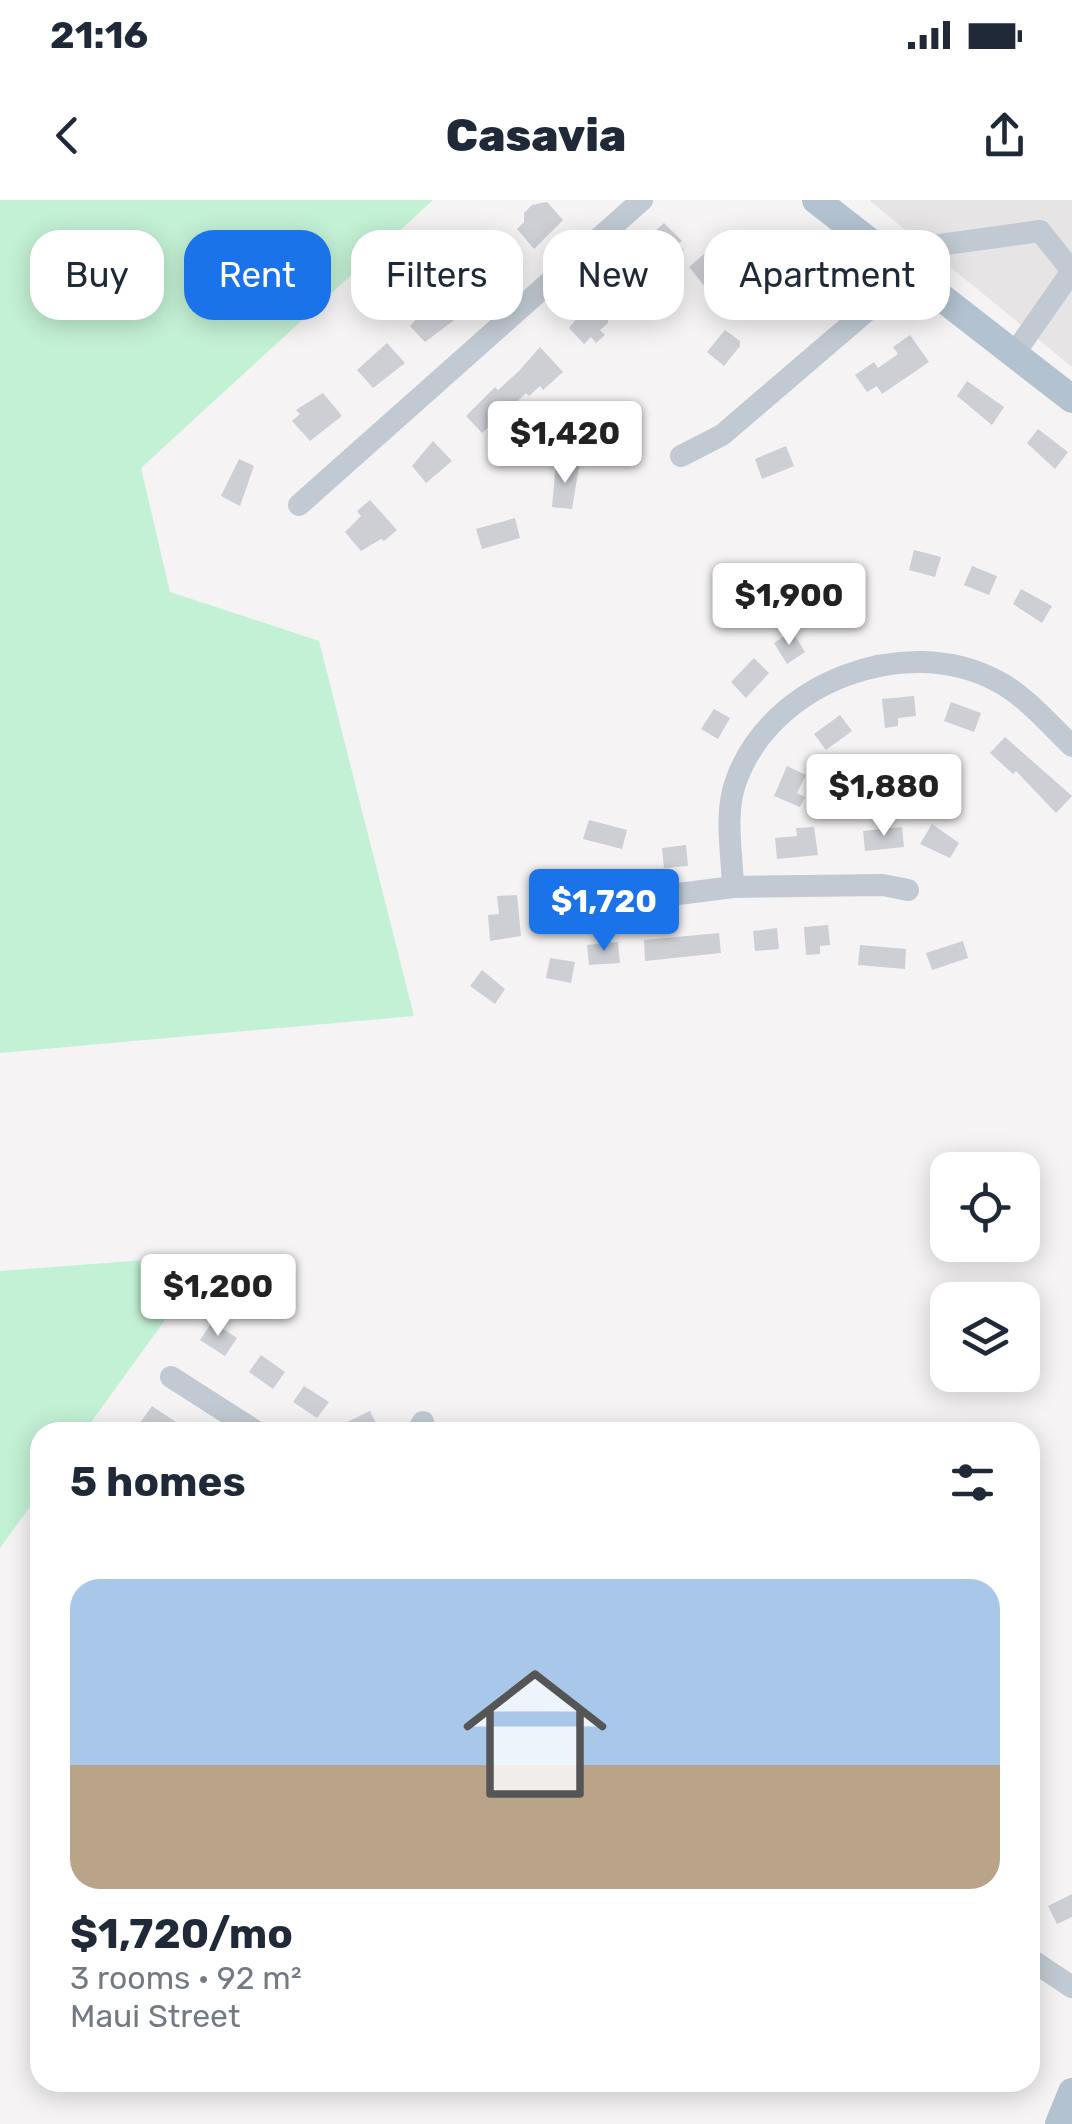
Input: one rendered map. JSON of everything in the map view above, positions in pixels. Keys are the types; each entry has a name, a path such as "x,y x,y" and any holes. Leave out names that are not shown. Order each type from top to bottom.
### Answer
{"main road":[{"path":"816,200 854,230"},
{"path":"950,305 1072,399"},
{"path":"1060,2124 1072,2092"}],"street":[{"path":"299,505 642,200"},
{"path":"950,243 1040,231 1072,271 1014,354"},
{"path":"681,456 722,435 856,320"},
{"path":"733,887 730,810 741,768 770,726 829,682 891,662 957,666 1000,682 1072,746"},
{"path":"574,895 650,900 733,887 884,885 908,890"},
{"path":"170,1378 241,1422"},
{"path":"1040,1965 1072,1988"}],"shaded area":[{"path":"871,200 1072,200 1072,367 950,267 950,230 905,230"}],"green space":[{"path":"0,200 433,200 400,230 351,230 351,275 331,294 331,230 184,230 184,320 302,320 141,468 170,592 319,641 414,1016 0,1053"},
{"path":"212,1255 91,1422 30,1422 30,1507 0,1548 0,1271"}],"building":[{"path":"547,202 563,220 553,230 543,230 543,240 534,249 523,236 523,230 517,229 532,205"},
{"path":"704,254 704,286 689,267"},
{"path":"416,320 454,320 425,342 410,326"},
{"path":"575,320 608,320 600,330 605,335 596,343 591,337 584,344 569,328"},
{"path":"725,330 740,341 740,346 724,366 707,352"},
{"path":"910,335 929,362 882,394 877,386 867,392 855,375 874,362 878,368 898,354 893,347"},
{"path":"387,343 405,363 373,388 357,370"},
{"path":"540,347 563,372 543,390 540,386 529,396 526,393 502,416 506,420 495,431 490,426 482,433 466,416 495,387 498,390 519,371"},
{"path":"967,381 1004,407 992,425 957,396"},
{"path":"323,393 342,416 310,441 292,421 300,414 296,410"},
{"path":"613,414 632,422 619,457 599,449"},
{"path":"1038,429 1068,452 1055,469 1027,443"},
{"path":"433,441 452,461 426,483 412,466"},
{"path":"786,446 794,466 762,479 755,459"},
{"path":"239,459 254,466 240,506 221,496"},
{"path":"556,463 579,466 572,509 552,507"},
{"path":"370,500 397,530 361,551 345,532 361,516 357,511"},
{"path":"515,518 520,538 482,549 476,529"},
{"path":"914,550 941,557 935,577 909,570"},
{"path":"972,566 997,576 989,595 964,585"},
{"path":"1021,589 1052,606 1042,623 1013,604"},
{"path":"792,631 805,652 787,664 774,643"},
{"path":"754,658 769,673 746,698 731,682"},
{"path":"914,696 916,716 898,718 898,726 885,728 882,699"},
{"path":"951,702 981,713 974,732 944,721"},
{"path":"714,709 730,718 718,739 701,729"},
{"path":"840,715 852,731 826,750 814,734"},
{"path":"1005,737 1072,796 1056,813 1016,771 1013,774 990,753"},
{"path":"787,766 806,775 797,793 805,797 800,807 774,796"},
{"path":"589,820 627,830 622,849 583,839"},
{"path":"932,824 959,843 950,858 920,844"},
{"path":"814,827 818,855 777,859 775,838 797,836 796,828"},
{"path":"902,827 904,847 865,851 863,831"},
{"path":"686,845 688,866 664,868 662,848"},
{"path":"517,895 521,936 490,941 488,915 499,914 497,896"},
{"path":"828,925 830,945 820,946 820,954 806,955 804,927"},
{"path":"777,928 779,949 755,951 753,931"},
{"path":"719,933 721,953 645,961 644,940"},
{"path":"963,941 968,958 932,970 926,953"},
{"path":"618,942 620,963 589,965 587,945"},
{"path":"860,945 906,949 905,969 858,965"},
{"path":"550,958 575,962 571,983 546,978"},
{"path":"482,970 505,989 495,1004 470,986"},
{"path":"212,1322 237,1338 225,1356 200,1340"},
{"path":"261,1355 285,1372 273,1389 249,1372"},
{"path":"304,1386 329,1402 317,1418 293,1402"},
{"path":"152,1406 176,1422 141,1422"},
{"path":"370,1411 375,1422 347,1422"},
{"path":"1072,1894 1072,1917 1057,1924 1048,1906"}]}
